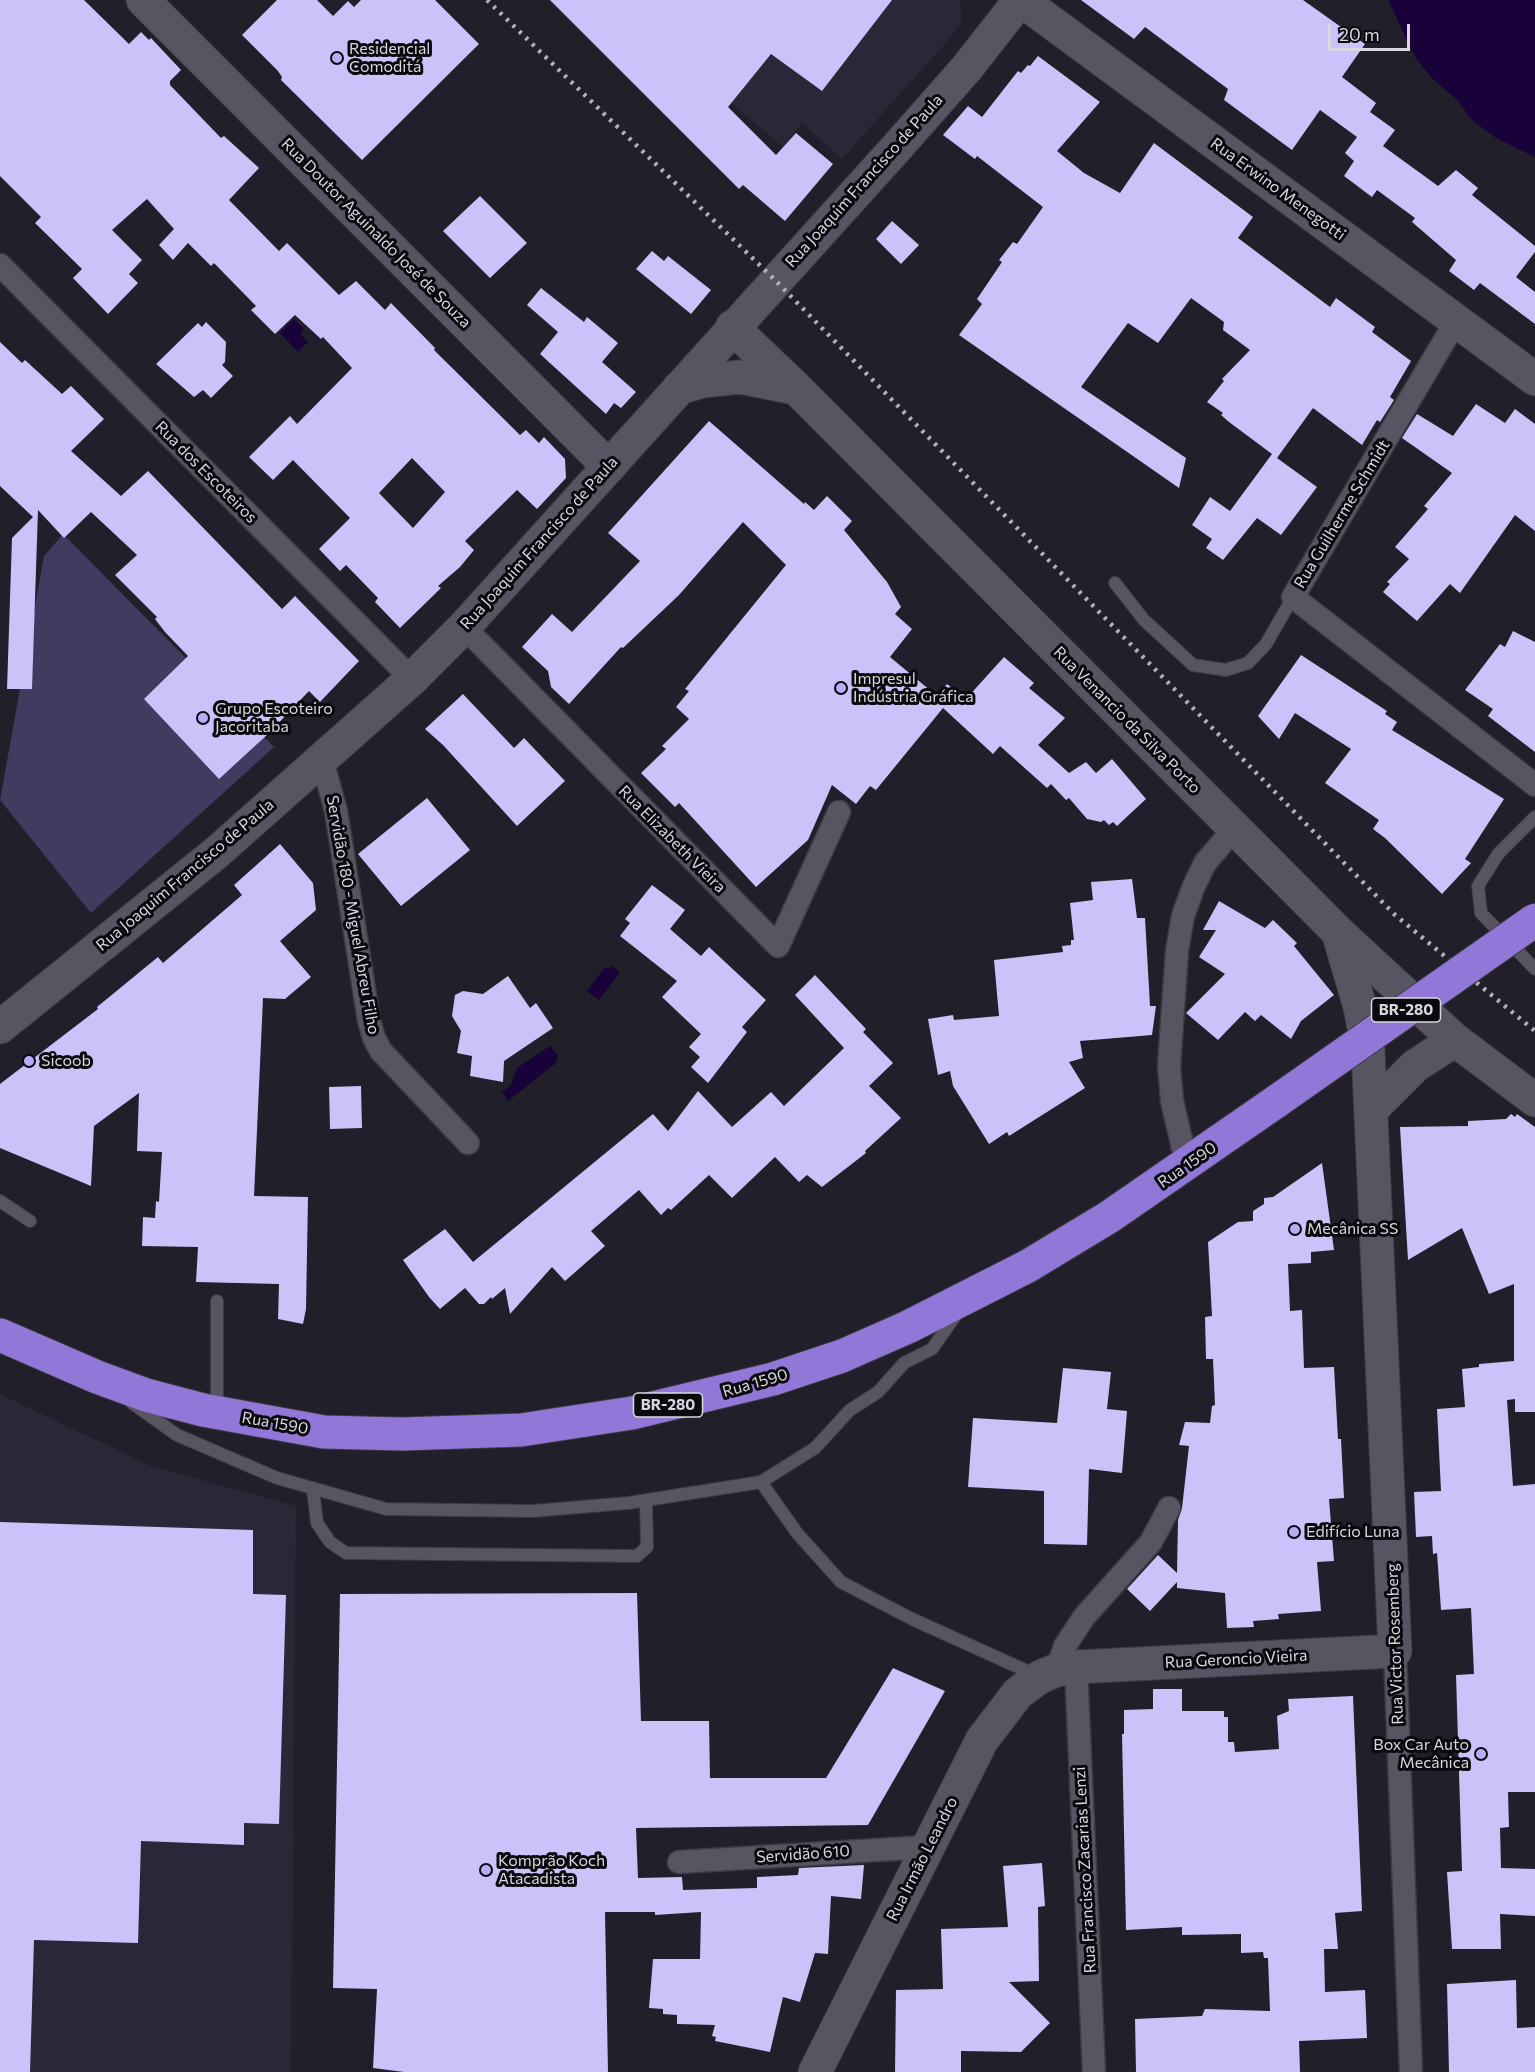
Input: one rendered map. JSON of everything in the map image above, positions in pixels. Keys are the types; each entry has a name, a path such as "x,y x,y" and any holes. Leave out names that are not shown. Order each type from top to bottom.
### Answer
{"highway":[{"name":"Rua 1590","path":"0,1335 97,1377 146,1395 218,1413 324,1432 391,1434 521,1430 578,1423 709,1397 842,1356 908,1328 969,1297 1109,1217 1187,1165 1535,920"}],"street":[{"name":"Rua Doutor Aguinaldo José de Souza","path":"143,0 609,467"},
{"name":"Rua Joaquim Francisco de Paula","path":"0,1028 216,853 412,679 464,627 951,86 1021,0"},
{"name":"Rua Erwino Menegotti","path":"1021,0 1535,379"},
{"name":"Rua dos Escoteiros","path":"0,265 412,679"},
{"name":"Rua Guilherme Schmidt","path":"1456,321 1293,597 1535,785"},
{"name":"Rua Venancio da Silva Porto","path":"732,327 796,388 1338,932 1455,1040 1535,1100"},
{"path":"679,388 703,381 740,376 796,388"},
{"name":"Rua Elizabeth Vieira","path":"464,627 778,946 839,812"},
{"name":"Servidão 180 - Miguel Abreu Filho","path":"322,760 336,811 369,1021 374,1038 381,1051 468,1143"},
{"path":"1187,1165 1172,1101 1169,1065 1177,951 1183,916 1205,863 1235,828"},
{"name":"Rua Victor Rosemberg","path":"1338,932 1364,1028 1373,1108 1411,2072"},
{"path":"1373,1108 1415,1066 1455,1040"},
{"name":"Rua Irmão Leandro","path":"815,2072 982,1740 1018,1693 1057,1671 1073,1633 1151,1542 1169,1508"},
{"name":"Rua Geroncio Vieira","path":"1057,1671 1395,1651"},
{"name":"Rua Francisco Zacarias Lenzi","path":"1057,1671 1094,2072"},
{"name":"Servidão 610","path":"679,1862 927,1847"}],"lane":[{"path":"1115,583 1144,620 1193,665 1226,670 1248,663 1266,644 1293,597"},
{"path":"1535,817 1498,854 1478,886 1481,913 1535,969"},
{"path":"0,1201 30,1221"},
{"path":"97,1377 177,1435 277,1478 313,1490 386,1509 533,1511 646,1500 760,1482 815,1448 850,1410 878,1392 904,1363 932,1349 969,1297"},
{"path":"217,1301 218,1413"},
{"path":"760,1482 797,1533 841,1582 912,1619 1057,1671"},
{"path":"313,1490 317,1522 330,1542 346,1553 637,1556 647,1547 646,1500"}],"shaded area":[{"path":"548,0 959,0 962,15 959,27 950,38 842,159 802,123 783,147 731,103 695,145"},
{"path":"1388,0 1535,0 1535,157 1496,138 1472,120 1457,100 1431,77 1415,57"},
{"path":"294,319 304,329 300,334 308,342 298,352 280,333"},
{"path":"63,534 274,747 91,913 0,800 44,556"},
{"path":"611,966 620,972 599,1000 587,991 605,967 609,969"},
{"path":"550,1046 558,1056 556,1063 508,1101 502,1092 511,1085 517,1068"},
{"path":"0,1394 151,1466 296,1506 291,2072 0,2072"}],"building":[{"path":"0,0 84,0 129,44 141,32 149,40 151,38 181,70 170,81 170,85 221,138 224,136 259,168 229,200 279,251 287,243 339,295 356,281 385,310 391,303 435,348 434,350 520,435 526,430 539,443 544,437 565,459 566,478 537,509 517,490 465,541 474,550 460,567 438,586 441,588 400,628 375,602 378,598 346,565 340,571 319,549 350,518 293,460 273,480 249,457 290,416 297,424 352,368 323,337 321,339 295,315 275,334 251,310 256,306 214,263 211,266 188,243 173,260 159,245 174,229 147,199 112,230 142,260 129,274 138,283 108,314 73,278 82,269 35,223 41,217 0,176","holes":["412,458 445,492 413,528 379,493"]},
{"path":"277,0 317,0 333,16 348,1 354,7 361,0 435,0 479,44 362,160 281,80 282,77 278,71 242,35"},
{"path":"550,0 892,0 822,91 771,54 728,107 776,155 796,133 833,164 785,221 743,185 739,189"},
{"path":"1081,0 1303,0 1365,44 1342,77 1376,103 1370,112 1395,130 1383,146 1438,186 1456,170 1478,188 1472,195 1535,246 1535,252 1516,277 1535,292 1535,324 1480,283 1474,290 1449,271 1456,260 1412,222 1415,218 1377,190 1372,197 1344,176 1354,161 1345,153 1357,137 1320,110 1292,150 1224,100 1228,89 1145,27 1134,39"},
{"path":"1038,56 1100,102 1057,151 1084,173 1120,193 1154,143 1253,217 1238,238 1330,307 1336,298 1375,327 1372,332 1411,361 1390,397 1394,400 1380,422 1377,420 1362,445 1313,408 1277,458 1317,487 1281,535 1257,518 1223,560 1206,548 1212,539 1192,525 1210,497 1230,511 1272,454 1229,422 1221,415 1223,413 1207,402 1224,381 1222,379 1250,350 1223,330 1224,322 1191,298 1158,343 1128,323 1081,387 1186,458 1179,488 959,335 982,304 977,299 1002,262 999,260 1013,242 1017,244 1043,207 977,156 975,159 943,135 968,106 982,117 1018,71 1021,73"},
{"path":"480,196 527,243 490,278 443,231"},
{"path":"892,221 919,245 901,264 876,239"},
{"path":"652,251 664,261 668,256 711,290 691,314 636,269"},
{"path":"541,288 584,322 587,317 618,343 602,362 636,392 621,408 614,403 606,414 540,354 558,332 527,305"},
{"path":"206,322 226,342 225,362 222,365 233,376 211,398 203,390 194,397 156,364 198,323 202,327"},
{"path":"0,342 22,363 25,360 62,394 71,386 104,419 71,451 121,496 148,471 282,609 295,596 359,661 320,702 309,691 268,734 219,779 144,699 188,656 165,632 155,619 157,617 115,575 137,555 91,512 64,538 38,510 32,689 7,689 12,538 33,517 0,486"},
{"path":"1476,404 1505,423 1515,409 1535,424 1535,531 1515,515 1460,593 1450,584 1417,621 1383,592 1390,584 1387,582 1409,559 1395,547 1428,509 1424,506 1452,473 1402,438 1417,414 1453,436"},
{"path":"709,421 804,504 805,502 814,510 827,496 852,521 844,530 887,582 901,607 895,614 912,629 890,657 937,696 947,684 966,699 1004,657 1034,683 1029,688 1065,718 1038,745 1069,773 1086,762 1096,773 1112,759 1146,799 1117,826 1113,822 1109,825 1104,820 1101,822 1087,819 1069,798 1066,800 1051,784 1047,788 1000,746 993,754 943,708 876,790 870,786 856,804 832,785 808,840 756,887 679,803 675,807 641,773 666,749 662,746 689,719 676,707 689,691 685,689 786,565 743,522 679,595 623,648 621,647 569,704 551,687 548,671 522,647 552,614 572,632 640,561 608,533"},
{"path":"1513,631 1535,642 1535,752 1488,716 1493,709 1465,690 1500,644 1505,647"},
{"path":"1301,655 1387,711 1385,714 1397,722 1392,730 1504,799 1465,859 1471,863 1442,894 1373,829 1379,820 1325,783 1351,749 1295,713 1279,739 1258,716"},
{"path":"463,694 514,748 524,738 565,781 517,826 443,745 425,729"},
{"path":"427,798 470,850 401,906 358,854"},
{"path":"280,844 313,883 316,910 280,941 311,977 285,999 263,998 254,1196 308,1197 306,1309 303,1324 278,1319 279,1284 196,1282 198,1247 142,1246 143,1217 155,1218 156,1201 159,1202 162,1152 137,1151 139,1093 94,1126 91,1186 0,1148 0,1084 98,1009 97,1007 158,957 163,963 242,895 234,885"},
{"path":"1132,879 1137,918 1145,918 1150,1006 1156,1006 1152,1035 1080,1041 1083,1058 1069,1062 1085,1088 1009,1136 1007,1132 989,1144 953,1086 950,1071 938,1075 928,1019 953,1015 954,1020 999,1016 994,960 1063,952 1062,946 1071,945 1071,940 1074,940 1070,903 1093,900 1091,882"},
{"path":"652,885 685,910 670,929 701,956 709,947 766,1000 742,1027 747,1032 708,1083 691,1067 700,1057 689,1047 701,1034 662,997 677,981 620,936 630,923 625,919"},
{"path":"1219,901 1265,928 1273,920 1297,943 1294,946 1334,995 1301,1021 1291,1039 1261,1015 1255,1021 1245,1012 1218,1040 1186,1013 1225,974 1199,957 1216,930 1203,930"},
{"path":"815,975 866,1029 863,1032 893,1063 869,1086 901,1118 865,1151 866,1153 822,1187 807,1175 799,1182 775,1157 732,1198 709,1175 671,1210 668,1208 661,1215 639,1190 591,1231 605,1246 565,1281 552,1267 510,1314 505,1288 484,1304 479,1304 465,1288 440,1309 429,1297 403,1260 445,1229 473,1262 653,1114 668,1131 698,1091 732,1127 771,1092 784,1106 844,1048 795,995"},
{"path":"508,976 530,1008 536,1003 553,1028 504,1061 503,1082 470,1076 472,1056 457,1053 461,1031 452,1016 455,995 463,991 483,994"},
{"path":"361,1086 362,1128 330,1129 329,1087"},
{"path":"1511,1114 1515,1117 1517,1114 1535,1127 1535,1412 1515,1412 1515,1399 1507,1400 1513,1486 1535,1484 1535,1792 1508,1792 1509,1827 1500,1828 1501,1868 1535,1869 1535,1916 1500,1914 1501,1949 1452,1949 1447,1872 1462,1871 1456,1675 1474,1674 1471,1608 1441,1610 1437,1553 1433,1554 1432,1536 1416,1537 1414,1492 1441,1491 1437,1409 1465,1407 1462,1369 1479,1367 1479,1364 1514,1361 1514,1284 1489,1294 1462,1228 1408,1260 1400,1127 1468,1126 1468,1121 1506,1119"},
{"path":"1322,1163 1334,1250 1311,1252 1311,1263 1288,1264 1290,1311 1302,1310 1304,1368 1334,1367 1338,1439 1341,1439 1344,1498 1329,1499 1334,1561 1317,1562 1321,1611 1278,1614 1279,1619 1253,1621 1254,1627 1227,1628 1225,1593 1177,1588 1177,1582 1150,1611 1127,1589 1158,1555 1177,1573 1178,1520 1182,1508 1189,1446 1179,1445 1185,1422 1210,1423 1212,1406 1215,1405 1213,1359 1206,1359 1205,1317 1212,1316 1208,1242 1238,1222 1253,1221 1253,1211 1264,1204 1264,1198 1273,1197"},
{"path":"1063,1368 1111,1372 1107,1409 1127,1411 1122,1473 1089,1469 1087,1545 1044,1544 1044,1491 968,1487 973,1418 1057,1423"},
{"path":"0,1522 253,1530 253,1594 286,1595 279,1824 244,1823 244,1845 141,1841 138,1943 34,1940 30,2072 0,2072"},
{"name":"Komprão Koch Atacadista","path":"637,1593 641,1721 709,1721 710,1778 826,1778 893,1668 945,1691 868,1825 636,1828 638,1878 682,1877 683,1890 757,1888 757,1877 798,1875 799,1868 864,1865 861,1899 831,1896 828,1954 815,1953 800,2002 783,1997 770,2052 715,2041 716,2037 712,2036 715,2025 677,2024 677,2015 663,2014 663,2009 649,2008 653,1959 700,1959 701,1912 655,1915 655,1912 605,1912 608,2072 404,2072 373,2068 377,1989 333,1988 340,1594"},
{"path":"1153,1689 1182,1689 1182,1711 1224,1711 1224,1717 1228,1717 1228,1742 1234,1742 1235,1752 1279,1749 1277,1716 1289,1711 1288,1699 1353,1696 1362,1911 1335,1913 1338,1949 1324,1949 1325,1992 1365,1990 1367,2038 1299,2041 1300,2072 1136,2072 1135,2019 1202,2016 1205,2009 1270,2011 1268,1958 1264,1958 1263,1952 1241,1953 1241,1934 1182,1935 1182,1927 1126,1930 1122,1734 1124,1734 1124,1710 1153,1709"},
{"path":"1042,1863 1045,1906 1038,1907 1039,1981 1009,1982 1050,2023 1021,2052 961,2051 961,2072 895,2072 896,1990 943,1989 941,1929 1008,1927 1003,1866"},
{"path":"1516,1980 1517,2028 1535,2027 1535,2072 1449,2072 1447,1984"}],"railway":[{"path":"487,0 774,279 1394,914 1535,1031"}],"place":[{"name":"Residencial Comoditá","path":"337,58"},
{"name":"Impresul Indústria Gráfica","path":"841,688"},
{"name":"Grupo Escoteiro Jacoritaba","path":"203,718"},
{"name":"Sicoob","path":"29,1061"},
{"name":"Mecânica SS","path":"1295,1229"},
{"name":"Edifício Luna","path":"1294,1532"},
{"name":"Box Car Auto Mecânica","path":"1481,1754"},
{"name":"Komprão Koch Atacadista","path":"486,1870"}]}
